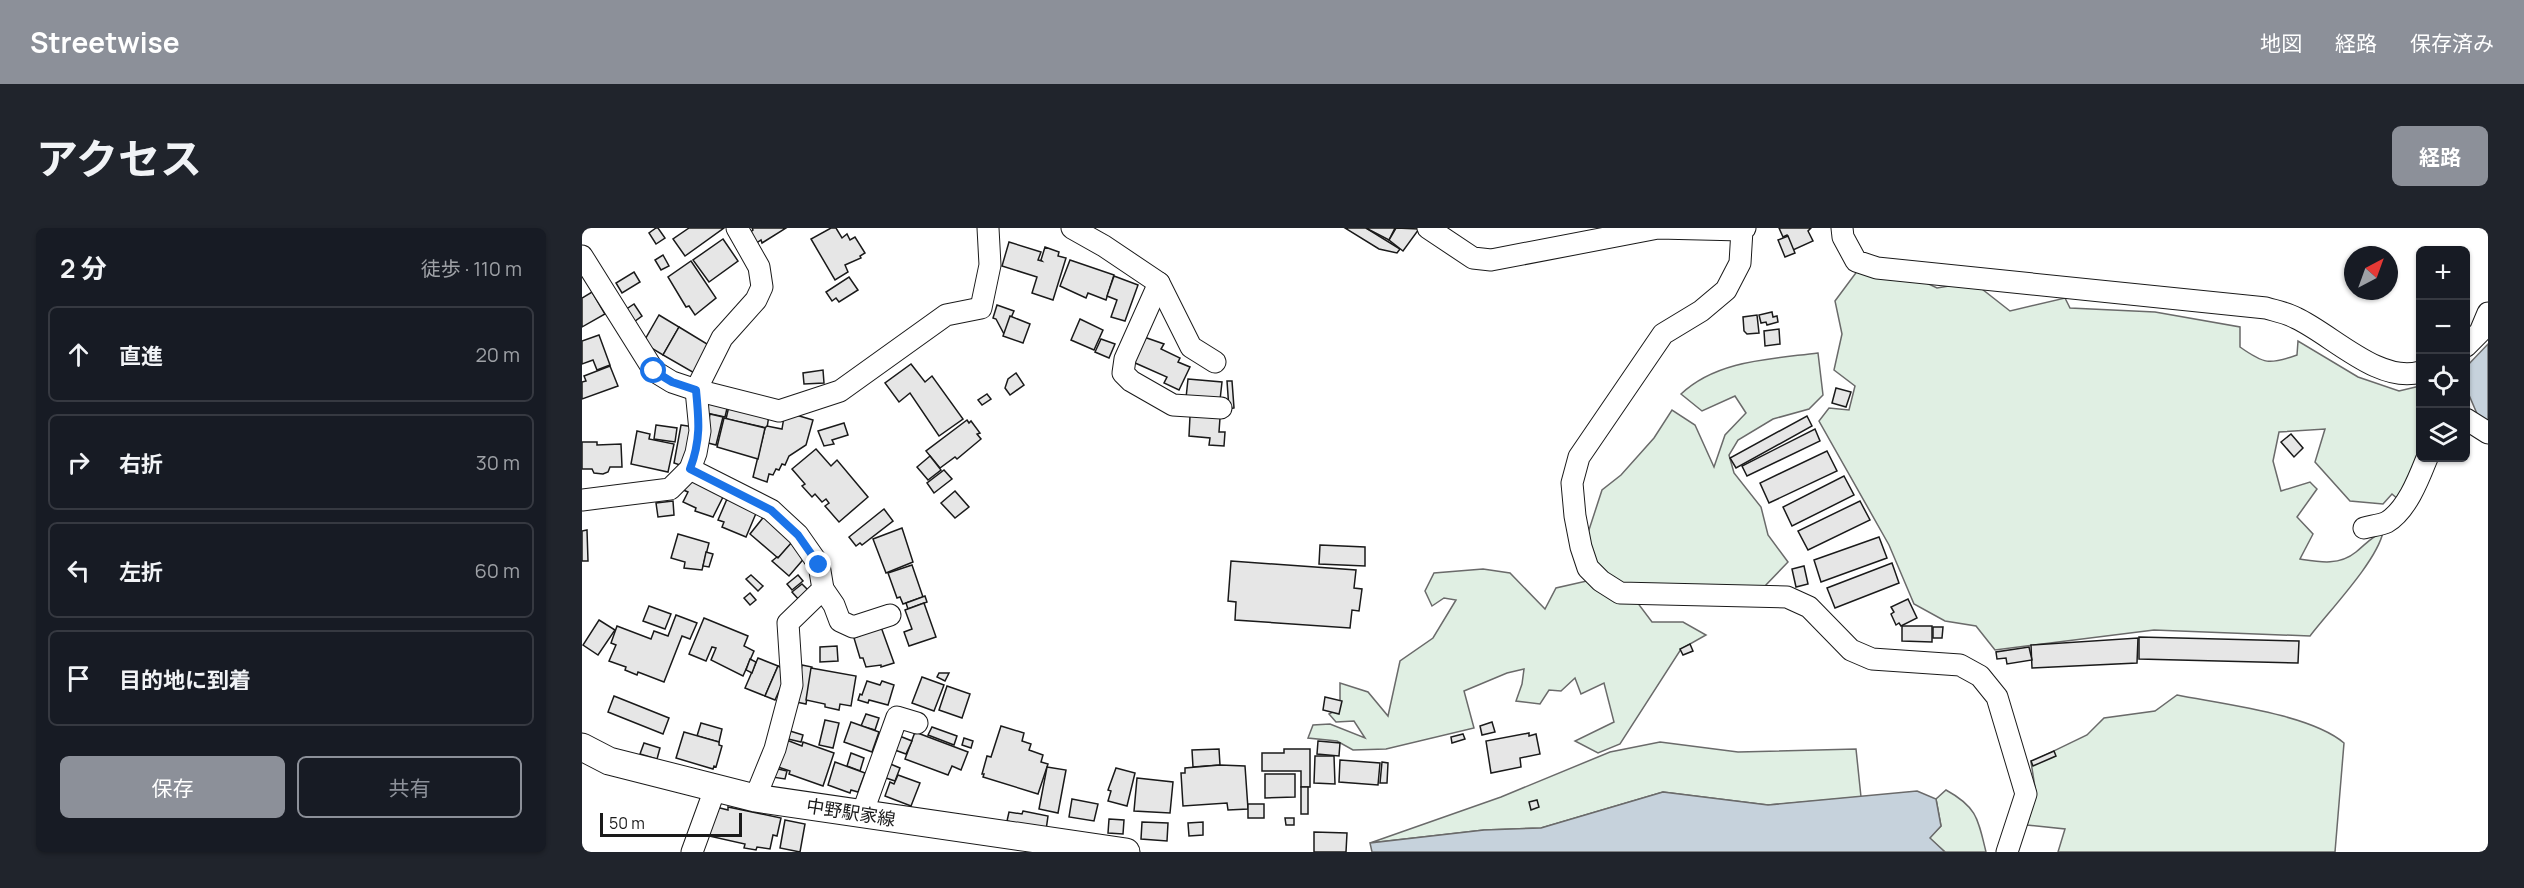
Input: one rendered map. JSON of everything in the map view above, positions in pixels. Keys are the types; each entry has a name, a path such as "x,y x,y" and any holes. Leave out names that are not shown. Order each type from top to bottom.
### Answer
{"main road":[{"name":"中野駅家線","path":"582,747 609,761 755,798 1126,852"}],"street":[{"path":"582,500 670,489 690,469 700,431 696,390 722,338 756,300 762,288 759,267 737,228"},
{"path":"582,256 654,371 672,382 696,390 779,411 840,391 946,315 981,309 990,265 988,228"},
{"path":"1072,228 1104,246 1159,283 1191,347 1215,362"},
{"path":"1428,228 1473,258 1491,260 1658,228 1743,229 1740,263 1726,290 1701,311 1663,334 1579,457 1572,483 1575,516 1588,568 1601,581 1620,593 1786,597 1809,607 1851,650 1872,659 1960,665 1980,676 1997,697 2026,794 2007,852"},
{"path":"1842,228 1856,261 1877,268 2266,308 2296,318 2356,356 2385,369 2416,373"},
{"path":"1159,283 1125,359 1123,373 1131,381 1173,405 1221,408"},
{"path":"2470,342 2480,332 2488,313"},
{"path":"2470,422 2488,433"},
{"path":"2364,528 2387,522 2410,496 2425,462"},
{"path":"690,469 771,510 798,535 819,565 823,590 834,605 840,621 853,627 890,615"},
{"path":"755,798 775,749 792,684 788,623 823,590"},
{"path":"862,814 897,717 917,723"},
{"path":"693,852 715,789"}],"green space":[{"path":"1858,270 1916,278 1937,288 1973,282 2010,311 2065,298 2070,308 2155,312 2240,327 2240,347 2255,357 2267,361 2297,355 2298,341 2358,377 2399,391 2416,387 2416,462 2418,462 2399,500 2392,494 2383,504 2350,501 2315,462 2325,429 2279,432 2273,461 2281,491 2310,482 2317,489 2297,517 2313,534 2300,559 2329,562 2343,559 2383,532 2379,544 2363,571 2310,636 2154,630 1995,650 1976,626 1945,621 1914,604 1889,545 1819,421 1829,408 1849,410 1855,386 1834,370 1842,334 1835,301"},
{"path":"1818,353 1823,395 1809,409 1773,419 1738,440 1729,455 1734,473 1761,507 1768,535 1788,562 1763,588 1627,585 1605,574 1590,556 1586,539 1602,490 1621,475 1654,438 1672,410 1695,425 1714,467 1725,435 1746,413 1735,396 1702,411 1681,394 1711,374 1728,368 1763,360"},
{"path":"1483,569 1510,573 1545,609 1556,588 1591,580 1637,602 1652,622 1683,622 1706,635 1681,649 1620,744 1598,753 1575,741 1614,722 1604,683 1581,694 1575,678 1561,691 1549,690 1540,704 1516,701 1524,669 1507,673 1464,691 1474,728 1386,749 1353,750 1337,741 1308,738 1313,725 1330,724 1365,738 1354,721 1336,722 1329,714 1340,708 1340,683 1368,692 1388,716 1400,661 1433,638 1456,600 1444,598 1432,606 1425,591 1434,573"},
{"path":"2177,695 2288,717 2329,733 2344,743 2335,852 2058,852 2065,829 2027,825 2036,794 2031,762 2087,735 2104,718 2155,711"},
{"path":"1660,742 1738,752 1856,749 1861,797 1768,805 1663,792 1541,828 1484,830 1370,843 1501,797 1610,752"},
{"path":"1946,790 1964,802 1975,815 1986,852 1945,852 1929,838 1941,826 1936,799"}],"shaded area":[{"path":"2488,344 2488,424 2481,423 2470,397 2470,363"},
{"path":"1917,791 1936,799 1941,826 1930,838 1945,852 1372,852 1370,843 1484,830 1541,828 1663,792 1768,805"}],"building":[{"path":"656,228 665,238 656,244 649,233"},
{"path":"689,228 724,228 685,256 673,239"},
{"path":"752,228 786,228 762,243 761,240 755,244 748,234 753,230"},
{"path":"831,228 836,228 842,238 847,234 850,240 855,237 865,253 860,256 861,258 845,265 848,272 835,280 811,239"},
{"path":"1345,228 1366,228 1400,249 1397,253 1379,249"},
{"path":"1366,228 1395,228 1389,240"},
{"path":"1396,228 1419,229 1403,251 1389,240"},
{"path":"1779,228 1811,228 1808,231 1813,241 1793,250 1787,235 1783,237"},
{"path":"1788,236 1795,253 1785,257 1778,240"},
{"path":"723,239 738,261 709,282 693,260"},
{"path":"1009,242 1041,252 1038,260 1042,261 1045,247 1059,252 1058,256 1066,258 1053,300 1032,293 1037,277 1002,266"},
{"path":"663,255 669,266 661,270 655,260"},
{"path":"1070,260 1114,275 1106,300 1088,293 1086,298 1060,286"},
{"path":"691,261 716,298 695,315 689,306 686,307 668,277"},
{"path":"634,272 640,282 622,293 616,283"},
{"path":"1114,276 1138,285 1125,321 1111,317 1117,300 1107,296"},
{"path":"849,277 858,290 839,302 836,298 832,301 826,292"},
{"path":"592,292 605,314 582,327 582,298"},
{"path":"634,304 642,316 631,324 622,312"},
{"path":"997,305 1014,311 1004,334 996,319 993,318"},
{"path":"1772,312 1773,317 1777,316 1778,322 1767,325 1766,322 1761,323 1759,315"},
{"path":"659,315 679,327 663,355 643,343"},
{"path":"1757,315 1759,333 1747,334 1744,331 1743,317"},
{"path":"1010,316 1030,324 1023,343 1003,336"},
{"path":"1080,319 1103,330 1094,350 1071,340"},
{"path":"679,327 712,347 696,374 663,355"},
{"path":"1779,329 1780,344 1765,346 1764,331"},
{"path":"599,335 610,365 597,370 593,360 582,364 582,341"},
{"path":"1144,337 1164,344 1161,349 1180,358 1178,362 1190,367 1179,390 1164,383 1167,377 1133,362"},
{"path":"1101,339 1115,344 1109,358 1095,352"},
{"path":"911,364 925,382 932,376 963,419 939,436 910,393 899,402 885,383"},
{"path":"610,366 618,386 582,399 582,382 586,381 584,376"},
{"path":"823,370 824,383 804,384 803,373"},
{"path":"1016,373 1024,385 1010,395 1005,388 1008,379"},
{"path":"1188,379 1222,382 1220,400 1186,398"},
{"path":"1227,381 1232,381 1234,408 1229,409"},
{"path":"1836,388 1851,392 1846,407 1832,403"},
{"path":"987,394 991,399 982,405 978,400"},
{"path":"706,399 728,404 725,417 706,413"},
{"path":"729,406 769,415 767,428 726,419"},
{"path":"710,414 723,417 716,445 704,442"},
{"path":"796,415 813,420 806,445 789,456 785,465 782,464 779,470 776,469 773,475 769,474 767,482 753,477 765,428 767,426 782,429 784,417"},
{"path":"1190,416 1220,418 1219,432 1225,432 1224,446 1209,445 1210,438 1189,436"},
{"path":"1807,416 1812,426 1736,468 1730,458"},
{"path":"724,418 765,428 758,459 717,447"},
{"path":"967,420 969,423 971,421 980,433 977,434 981,439 957,459 955,457 940,468 926,451"},
{"path":"844,423 848,435 832,440 834,444 824,446 818,431"},
{"path":"656,425 677,428 675,442 654,439"},
{"path":"681,425 694,427 688,462 680,465 674,463"},
{"path":"1815,429 1820,441 1747,476 1742,466"},
{"path":"637,431 650,434 649,439 674,444 668,472 631,464"},
{"path":"2291,434 2303,448 2294,457 2281,442"},
{"path":"582,442 597,442 597,445 621,444 622,467 610,467 608,472 603,474 594,473 592,469 582,469"},
{"path":"816,449 831,466 837,460 868,497 839,522 825,506 829,503 826,499 822,502 815,494 812,497 802,486 805,484 792,469"},
{"path":"1827,451 1837,471 1769,503 1760,483"},
{"path":"930,456 941,470 928,480 917,467"},
{"path":"944,470 952,479 934,493 927,483"},
{"path":"1844,476 1854,495 1792,526 1783,507"},
{"path":"695,478 725,493 713,517 695,511 696,508 683,502 688,492 681,489"},
{"path":"955,491 969,507 955,518 941,503"},
{"path":"727,499 757,511 746,537 722,527 724,522 718,520"},
{"path":"673,501 674,515 658,517 656,503"},
{"path":"1860,501 1870,520 1808,550 1798,531"},
{"path":"884,509 893,521 862,545 860,543 856,546 849,537"},
{"path":"766,514 795,539 778,558 750,534"},
{"path":"902,528 913,562 886,573 873,539"},
{"path":"587,530 588,561 582,561 582,531"},
{"path":"678,534 709,543 702,570 684,568 685,562 671,558"},
{"path":"1879,537 1887,558 1821,582 1814,560"},
{"path":"792,542 807,555 789,576 772,561 778,558"},
{"path":"1320,545 1365,547 1365,566 1319,564"},
{"path":"706,552 713,554 709,567 703,566"},
{"path":"1231,561 1356,570 1354,588 1362,589 1359,611 1352,610 1350,628 1235,620 1236,602 1228,601"},
{"path":"1892,563 1899,583 1835,608 1827,588"},
{"path":"912,565 923,597 903,604 900,597 897,598 888,573"},
{"path":"1804,566 1808,584 1796,587 1792,569"},
{"path":"751,575 763,586 758,591 746,579"},
{"path":"798,575 803,581 792,590 787,584"},
{"path":"802,584 810,592 800,601 792,592"},
{"path":"750,593 756,600 750,605 744,598"},
{"path":"925,596 927,602 908,609 906,603"},
{"path":"1908,599 1917,618 1901,626 1899,623 1896,625 1891,614 1894,612 1891,607"},
{"path":"924,603 936,637 909,646 904,632 912,629 905,610"},
{"path":"649,606 671,614 665,629 643,621"},
{"path":"676,615 697,623 690,639 682,636 664,682 638,672 637,675 625,670 626,667 609,661 616,645 611,643 617,626 651,639 654,631 668,636"},
{"path":"704,618 748,636 744,646 754,651 743,676 711,660 716,648 712,647 706,661 689,654"},
{"path":"599,620 615,630 598,655 583,645"},
{"path":"1902,626 1932,626 1932,642 1902,641"},
{"path":"881,627 894,663 881,667 881,665 866,667 863,658 860,658 854,638"},
{"path":"1933,627 1943,627 1942,638 1933,638"},
{"path":"2139,637 2299,641 2298,663 2139,659"},
{"path":"2138,638 2137,663 2032,668 2031,645"},
{"path":"1690,644 1693,651 1683,655 1680,649"},
{"path":"837,646 838,661 820,662 820,647"},
{"path":"2029,647 2032,660 2007,664 2006,658 1997,659 1996,652"},
{"path":"758,658 778,666 765,696 745,688"},
{"path":"750,659 756,662 752,673 746,670"},
{"path":"802,665 812,667 806,704 796,702"},
{"path":"778,666 788,671 775,700 765,696"},
{"path":"811,668 856,676 851,706 840,704 839,710 806,700"},
{"path":"939,673 949,673 945,681 937,677"},
{"path":"922,677 944,685 934,711 912,703"},
{"path":"867,681 880,685 882,681 894,685 888,705 869,700 868,703 858,700"},
{"path":"947,686 970,694 962,718 939,710"},
{"path":"614,696 669,718 663,734 608,712"},
{"path":"1325,697 1342,701 1339,714 1323,710"},
{"path":"866,714 879,718 875,730 861,726"},
{"path":"825,720 839,723 833,748 819,745"},
{"path":"851,722 879,732 872,752 844,742"},
{"path":"1492,722 1495,732 1482,735 1480,726"},
{"path":"701,723 722,729 719,742 697,736"},
{"path":"1001,726 1024,733 1022,741 1031,744 1029,750 1043,755 1041,762 1048,764 1038,794 983,777 987,756 991,757"},
{"path":"932,727 957,736 954,745 928,735"},
{"path":"790,731 803,735 801,742 788,739"},
{"path":"684,732 719,742 722,746 716,767 714,766 713,769 676,758"},
{"path":"915,732 968,752 961,770 952,766 948,775 905,759"},
{"path":"1529,733 1529,736 1536,734 1540,754 1520,758 1521,767 1491,773 1486,741"},
{"path":"1463,734 1465,739 1452,743 1451,737"},
{"path":"897,735 912,741 906,754 892,749"},
{"path":"964,738 973,741 971,748 962,745"},
{"path":"784,739 802,746 803,742 834,753 823,786 789,774 790,771 775,766"},
{"path":"1318,741 1340,743 1339,756 1317,754"},
{"path":"644,743 660,748 657,759 640,754"},
{"path":"1219,749 1220,765 1193,767 1192,750"},
{"path":"1284,749 1310,749 1310,787 1301,787 1301,771 1262,771 1262,753 1284,753"},
{"path":"2054,751 2056,756 2033,766 2031,761"},
{"path":"851,753 864,758 860,771 847,766"},
{"path":"1315,756 1334,756 1335,784 1314,783"},
{"path":"1340,760 1380,763 1378,785 1339,782"},
{"path":"835,762 865,773 858,792 851,790 850,793 828,785"},
{"path":"1382,762 1388,763 1387,783 1380,783"},
{"path":"888,763 900,768 895,781 883,777"},
{"path":"1220,765 1245,766 1248,809 1228,810 1227,803 1183,806 1181,773 1185,773 1185,768"},
{"path":"1047,767 1066,770 1058,813 1039,809"},
{"path":"774,768 787,771 785,779 772,777"},
{"path":"1116,768 1135,773 1127,806 1108,801 1111,791 1108,790"},
{"path":"1265,774 1295,774 1295,797 1265,798"},
{"path":"898,775 920,783 911,806 885,796 890,782 894,784"},
{"path":"1137,778 1173,782 1170,813 1134,811"},
{"path":"1301,787 1308,787 1308,814 1301,814"},
{"path":"1072,799 1098,804 1094,821 1069,817"},
{"path":"1537,800 1539,807 1531,810 1529,802"},
{"path":"1248,804 1264,804 1264,818 1248,818"},
{"path":"716,807 728,810 728,807 781,818 777,836 773,835 770,849 744,848 745,844 709,836"},
{"path":"1023,811 1048,816 1046,830 1007,821 1009,812 1022,814"},
{"path":"1285,818 1294,818 1294,825 1286,825"},
{"path":"1109,819 1124,820 1123,834 1108,833"},
{"path":"785,820 805,824 800,852 780,848"},
{"path":"1142,822 1168,823 1167,841 1141,839"},
{"path":"1203,822 1203,835 1189,836 1188,823"},
{"path":"1314,832 1347,833 1346,852 1314,852"}],"route":[{"path":"654,371 672,382 696,390 700,431 690,469 771,510 798,535 819,565"}]}
